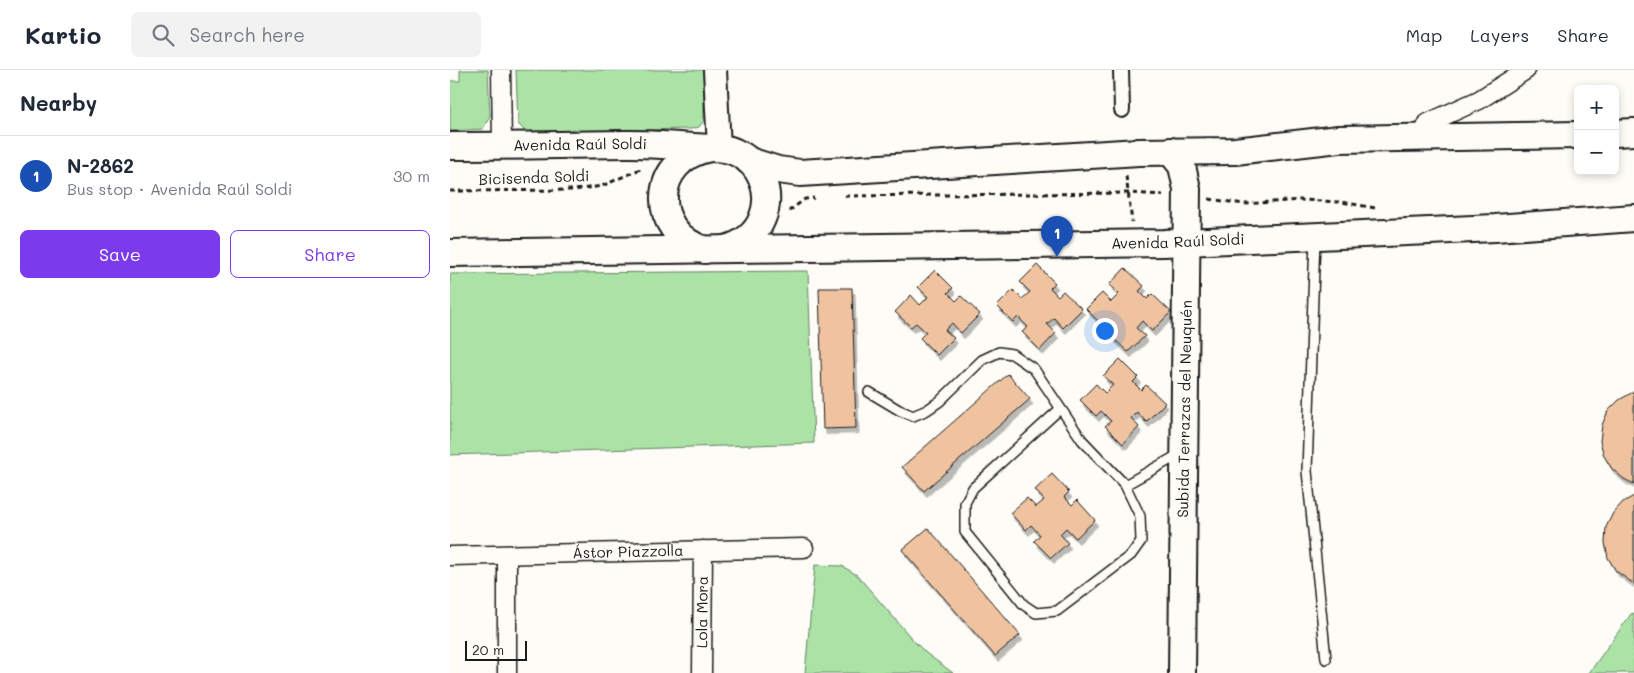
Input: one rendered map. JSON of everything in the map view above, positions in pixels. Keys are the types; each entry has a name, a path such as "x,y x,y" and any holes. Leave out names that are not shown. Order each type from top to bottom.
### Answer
{"main road":[{"path":"1619,133 1634,132"},
{"name":"Avenida Raúl Soldi","path":"450,146 668,144 735,152 750,161 778,170 805,172 1170,151 1235,150 1339,139 1574,135"},
{"path":"672,170 692,153 714,148"},
{"name":"Subida Terrazas del Neuquén","path":"1170,151 1180,161 1186,177 1187,242 1182,673"},
{"name":"Avenida Raúl Soldi","path":"672,170 664,195 668,221 686,241 712,250 744,241 756,230 764,215 766,198 763,182 750,161"},
{"name":"Avenida Raúl Soldi","path":"450,253 1187,242 1502,228 1634,218"}],"street":[{"path":"501,70 502,146"},
{"path":"714,148 715,70"},
{"path":"1122,70 1122,110"},
{"path":"1421,138 1428,123 1479,100 1526,70"},
{"name":"Ástor Piazzolla","path":"450,556 804,548"},
{"name":"Lola Mora","path":"702,673 703,550"},
{"path":"507,554 507,673"}],"lane":[{"path":"1315,236 1307,471 1326,659"},
{"path":"870,392 899,410 913,416 927,410 940,401 982,360 999,352 1012,354 1034,369 1082,440 1125,485 1140,516 1141,541 1130,555 1057,612 1036,613 1024,605 965,532 965,503 973,488 1060,409"},
{"path":"1125,485 1184,451"}],"path":[{"name":"Bicisenda Soldi","path":"450,192 575,190 602,186 651,164 663,165 672,170"}],"green space":[{"path":"460,70 488,70 490,116 483,129 450,131 450,81 460,81"},
{"path":"516,70 704,70 704,121 699,127 691,129 526,132 518,124"},
{"path":"808,271 814,443 450,455 450,274"},
{"path":"815,565 842,566 857,575 913,640 927,654 953,673 805,673"},
{"path":"1634,613 1634,673 1589,673 1631,614"}],"building":[{"path":"1037,265 1055,283 1050,288 1058,296 1063,291 1082,309 1063,328 1054,318 1047,324 1056,333 1040,350 1022,332 1028,327 1018,317 1013,322 997,306 1013,290 1022,299 1030,292 1020,282"},
{"path":"1125,268 1144,286 1139,291 1147,299 1152,294 1171,312 1152,331 1142,321 1136,328 1145,336 1128,352 1111,336 1117,330 1107,320 1102,325 1086,309 1102,293 1111,302 1119,294 1109,285"},
{"path":"935,270 953,288 948,293 956,301 961,296 980,314 961,333 952,323 945,330 954,338 937,355 920,338 926,332 916,323 911,327 895,312 911,295 920,305 928,297 918,287"},
{"path":"819,288 852,288 856,428 823,429"},
{"path":"1120,359 1138,377 1133,382 1141,390 1146,385 1165,403 1146,422 1137,412 1131,418 1139,427 1123,444 1105,426 1111,421 1101,411 1096,416 1080,400 1096,384 1105,393 1113,385 1103,376"},
{"path":"1008,374 1030,399 924,491 902,467"},
{"path":"1633,392 1634,484 1624,479 1612,469 1604,456 1600,441 1602,425 1608,411 1619,400"},
{"path":"1052,474 1069,492 1064,497 1072,505 1077,500 1095,520 1076,538 1066,528 1060,534 1068,543 1051,558 1034,541 1040,535 1031,525 1026,530 1010,513 1027,498 1036,507 1044,500 1035,490"},
{"path":"1634,496 1634,584 1616,571 1608,558 1605,543 1606,527 1613,513 1623,502"},
{"path":"928,528 1020,635 995,656 902,550"}],"place":[{"name":"N-2862","path":"1057,257"}]}
